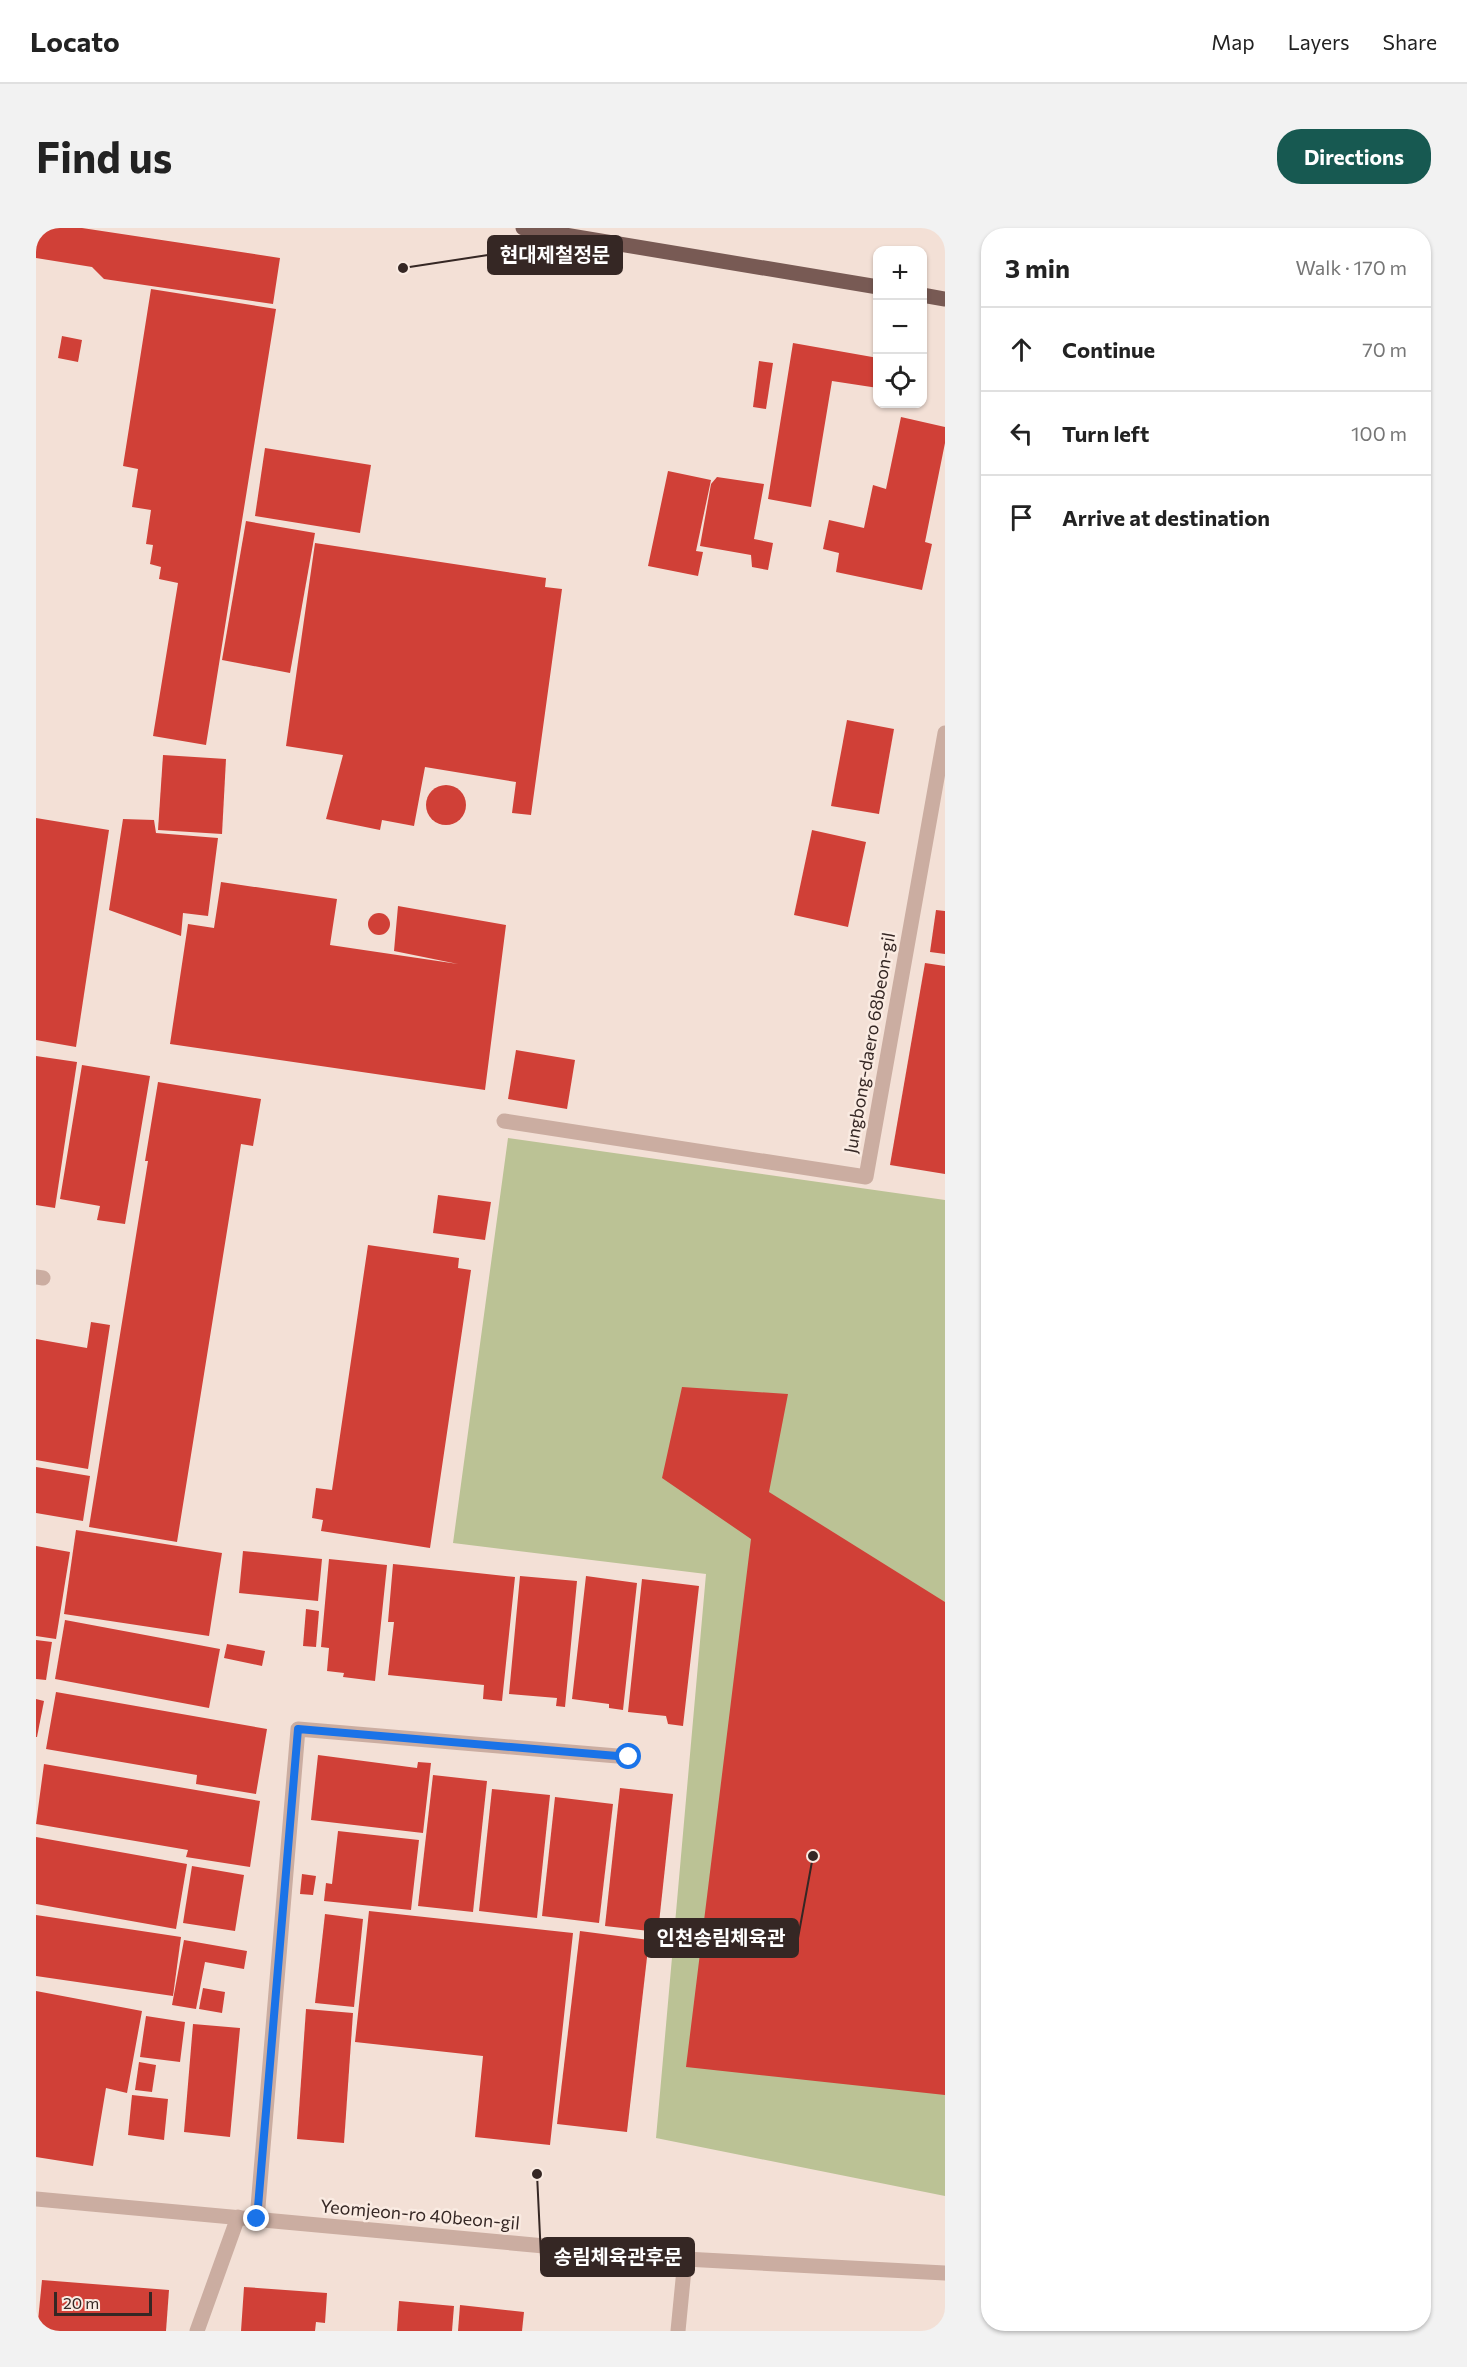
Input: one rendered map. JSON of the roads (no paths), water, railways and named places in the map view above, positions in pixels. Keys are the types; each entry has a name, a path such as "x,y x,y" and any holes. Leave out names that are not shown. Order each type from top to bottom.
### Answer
{"main road":[{"path":"523,228 873,286"},
{"path":"927,296 945,299"}],"street":[{"name":"Jungbong-daero 68beon-gil","path":"504,1120 866,1177 945,733"},
{"path":"257,2219 298,1729 629,1757"},
{"name":"Yeomjeon-ro 40beon-gil","path":"36,2199 685,2259 945,2273"},
{"path":"197,2331 238,2217"},
{"path":"678,2331 685,2259"}],"place":[{"name":"현대제철정문","path":"403,268"},
{"name":"인천송림체육관","path":"813,1856"},
{"name":"송림체육관후문","path":"537,2174"}]}
